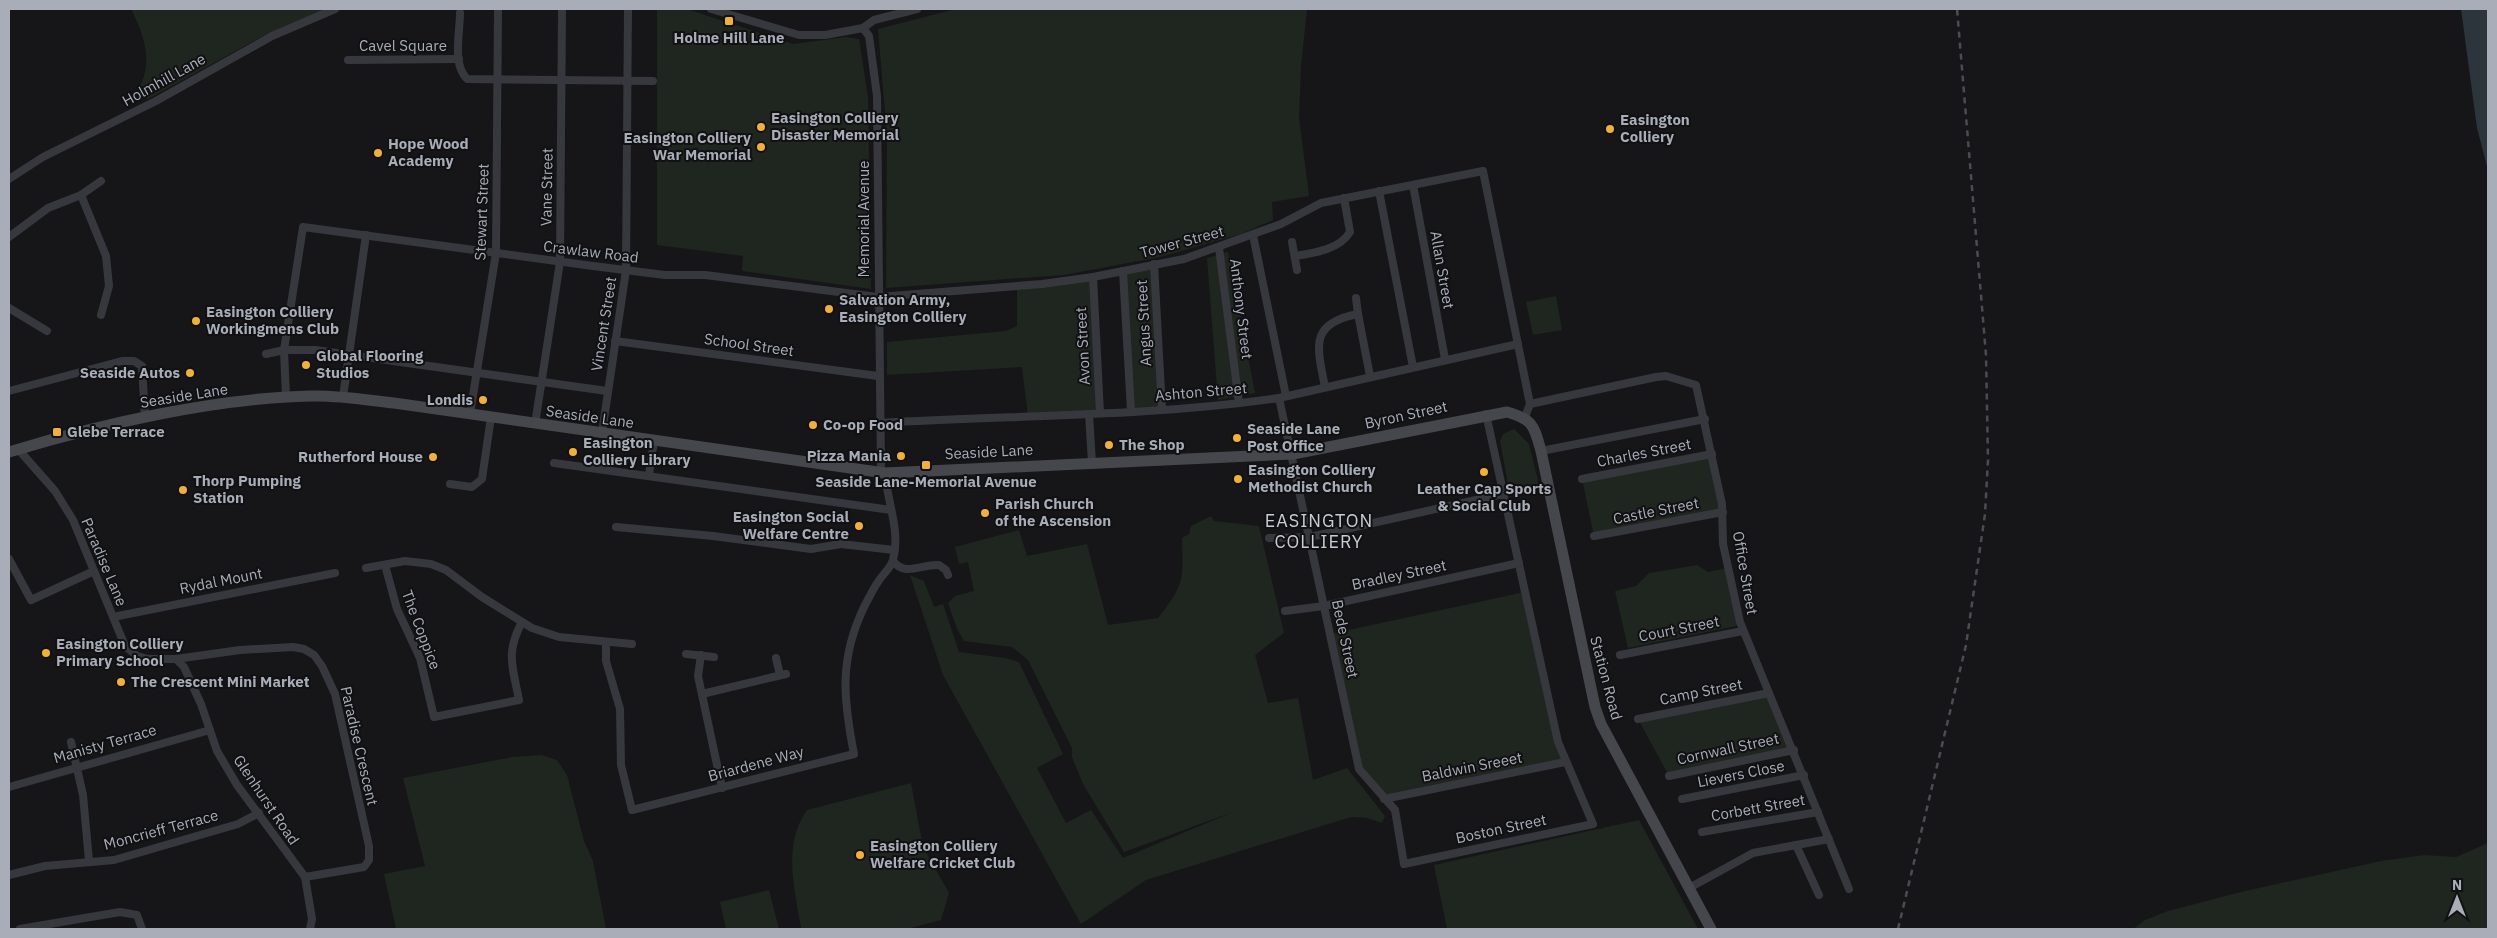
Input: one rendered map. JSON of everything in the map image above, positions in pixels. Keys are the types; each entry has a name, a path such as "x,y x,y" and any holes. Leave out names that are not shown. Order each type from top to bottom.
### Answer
{"main road":[{"name":"Seaside Lane","path":"13,451 145,417 286,397 343,397 883,473 1292,454"},
{"name":"Byron Street","path":"1292,454 1486,414 1507,412 1525,417"},
{"name":"Station Road","path":"1525,417 1534,425 1541,451 1595,707 1609,741 1711,929"}],"street":[{"name":"Holmhill Lane","path":"9,179 43,158 156,101 272,36 335,9"},
{"name":"Stewart Street","path":"470,414 496,253 499,79 498,9"},
{"name":"Vane Street","path":"534,424 560,262 563,80 562,9"},
{"name":"Vincent Street","path":"602,433 626,270 628,9"},
{"path":"710,9 721,10 799,35 825,35 862,28 874,20 917,9"},
{"path":"460,13 459,59 462,74 467,79 653,81"},
{"name":"Memorial Avenue","path":"862,28 869,36 877,96 878,376 883,473 891,510 893,561"},
{"name":"Cavel Square","path":"348,60 459,59"},
{"name":"Tower Street","path":"878,296 1042,284 1093,277 1184,258 1219,248 1281,224 1321,203 1483,171 1518,344"},
{"path":"9,237 48,208 81,195 101,181"},
{"name":"Allan Street","path":"1412,185 1445,360"},
{"path":"1379,191 1413,367"},
{"path":"81,195 106,256 109,286 101,316"},
{"path":"1294,256 1322,251 1345,240 1350,232 1344,198"},
{"name":"Crawlaw Road","path":"284,350 303,226 560,262 665,274 705,275 878,296"},
{"path":"343,397 366,235"},
{"name":"Bede Street","path":"1253,235 1292,454 1359,769 1395,810 1404,864 1415,862"},
{"path":"1292,242 1297,270"},
{"name":"Anthony Street","path":"1219,248 1240,403"},
{"name":"Angus Street","path":"1154,264 1162,410"},
{"path":"1123,270 1131,411"},
{"name":"Avon Street","path":"1093,277 1100,413"},
{"path":"1356,298 1370,376"},
{"path":"9,308 47,331"},
{"path":"1325,387 1318,351 1323,329 1335,320 1358,314"},
{"name":"School Street","path":"615,341 878,376"},
{"path":"1518,344 1530,404 1525,417"},
{"name":"Ashton Street","path":"880,423 1162,410 1240,403 1282,397 1518,344"},
{"path":"266,354 284,350 315,350 608,391"},
{"path":"284,350 286,397"},
{"path":"9,391 122,361 134,361 142,366 145,417"},
{"name":"Office Street","path":"1530,404 1666,376 1696,385 1705,419 1723,512 1723,544 1743,631 1794,750 1849,889"},
{"path":"1089,414 1092,463"},
{"path":"1486,414 1554,725 1565,762"},
{"path":"450,484 472,487 482,479 490,417"},
{"path":"1541,451 1705,419"},
{"path":"649,475 654,441"},
{"name":"Paradise Lane","path":"13,451 55,491 73,520 125,646 137,656 148,659 176,659"},
{"name":"Charles Street","path":"1582,479 1712,454"},
{"path":"554,463 891,510"},
{"path":"1269,538 1310,537 1504,494"},
{"name":"Castle Street","path":"1594,536 1723,512"},
{"path":"616,527 714,536 811,549 841,544 894,550"},
{"path":"9,559 32,600 94,571"},
{"path":"366,568 404,561 431,564 446,570 522,622 558,637 632,644"},
{"path":"893,561 898,568 905,571 939,565 946,570 948,575"},
{"name":"Briardene Way","path":"606,643 606,661 620,709 621,765 632,810 854,754 844,695 851,641 873,591 893,561"},
{"name":"Bradley Street","path":"1285,611 1324,606 1518,563"},
{"name":"The Coppice","path":"385,565 397,609 420,658 434,717 519,700 510,651 512,642 522,622"},
{"name":"Rydal Mount","path":"113,617 335,573"},
{"name":"Court Street","path":"1620,655 1743,631"},
{"name":"Paradise Crescent","path":"176,659 240,650 293,647 304,649 314,655 322,666 335,694 369,846 369,860 364,867 305,878"},
{"path":"686,654 714,657"},
{"path":"701,655 698,676 722,788"},
{"path":"702,694 783,675 776,658"},
{"name":"Glenhurst Road","path":"176,659 184,667 217,751 236,785 259,813 283,850 305,878 312,919 310,929"},
{"name":"Camp Street","path":"1638,719 1769,693"},
{"name":"Manisty Terrace","path":"9,787 210,730"},
{"path":"71,742 78,766 88,862"},
{"name":"Cornwall Street","path":"1668,776 1794,750"},
{"name":"Baldwin Sreeet","path":"1384,799 1565,762"},
{"name":"Boston Street","path":"1415,862 1593,824 1565,762"},
{"name":"Lievers Close","path":"1682,799 1804,775"},
{"name":"Corbett Street","path":"1702,832 1818,812"},
{"name":"Moncrieff Terrace","path":"9,875 45,866 114,860 238,824 259,813"},
{"path":"1689,888 1753,853 1829,839"},
{"path":"1796,845 1819,895"},
{"path":"20,929 120,912 137,915 142,929"}],"shaded area":[{"path":"131,9 327,9 263,36 148,99 138,90 143,80 146,59 140,29"},
{"path":"657,9 687,9 793,44 846,37 859,39 868,97 871,289 742,271 743,256 657,245"},
{"path":"956,9 1307,9 1301,66 1299,117 1309,196 1272,202 1273,220 1241,234 1160,257 1064,275 886,288 887,134 878,29"},
{"path":"2461,9 2488,9 2488,170 2477,128"},
{"path":"1228,252 1255,393 1218,400 1207,258"},
{"path":"1154,264 1162,410 1131,411 1123,271"},
{"path":"1093,277 1100,413 1028,417 1022,367 887,375 887,342 1006,331 1017,326 1017,286"},
{"path":"1556,296 1562,330 1533,335 1526,302"},
{"path":"1514,429 1529,444 1540,489 1510,495 1500,441 1503,434"},
{"path":"1712,454 1723,512 1594,536 1582,479"},
{"path":"1211,516 1214,521 1259,526 1284,633 1255,655 1268,703 1298,698 1313,780 1347,768 1385,816 1382,823 1367,818 1351,817 1146,880 1081,924 943,675 910,575 924,581 934,607 943,604 959,652 1005,658 1019,662 1063,754 1037,768 1066,823 1091,810 1123,858 1233,812 1124,852 1083,784 1072,757 1072,748 1028,660 1012,647 964,641 957,629 948,603 955,596 974,591 968,562 959,564 955,547 1019,530 1027,556 1087,544 1108,625 1158,618 1178,589 1182,573 1182,538 1189,534 1191,526"},
{"path":"1697,565 1708,572 1728,568 1741,625 1628,648 1615,591 1636,586 1649,573"},
{"path":"1525,592 1565,762 1384,799 1359,769 1330,634"},
{"path":"1769,693 1794,750 1669,776 1638,719"},
{"path":"541,755 557,760 567,775 584,841 593,861 606,929 396,929 384,874 425,866 403,778 512,757"},
{"name":"Easington Colliery Welfare Cricket Club","path":"911,783 923,847 949,893 941,920 907,929 801,928 792,868 795,838 799,824 807,810"},
{"path":"1639,820 1698,929 1447,929 1434,865"},
{"path":"2488,843 2488,929 2133,929 2145,920 2168,911 2241,892 2381,861 2424,855 2456,857"},
{"path":"769,890 779,929 726,929 720,902"}],"railway":[{"path":"1898,929 1966,645 1985,514 1988,460 1986,355 1957,9"}],"place":[{"name":"Holme Hill Lane","path":"729,21"},
{"name":"Easington Colliery Disaster Memorial","path":"761,127"},
{"name":"Easington Colliery","path":"1610,129"},
{"name":"Easington Colliery War Memorial","path":"761,147"},
{"name":"Hope Wood Academy","path":"378,153"},
{"name":"Salvation Army, Easington Colliery","path":"829,309"},
{"name":"Easington Colliery Workingmens Club","path":"196,321"},
{"name":"Global Flooring Studios","path":"306,365"},
{"name":"Seaside Autos","path":"190,373"},
{"name":"Londis","path":"483,400"},
{"name":"Co-op Food","path":"813,425"},
{"name":"Glebe Terrace","path":"57,432"},
{"name":"Seaside Lane Post Office","path":"1237,438"},
{"name":"The Shop","path":"1109,445"},
{"name":"Easington Colliery Library","path":"573,452"},
{"name":"Pizza Mania","path":"901,456"},
{"name":"Rutherford House","path":"433,457"},
{"name":"Seaside Lane-Memorial Avenue","path":"926,465"},
{"name":"Leather Cap Sports & Social Club","path":"1484,472"},
{"name":"Easington Colliery Methodist Church","path":"1238,479"},
{"name":"Thorp Pumping Station","path":"183,490"},
{"name":"Parish Church of the Ascension","path":"985,513"},
{"name":"Easington Social Welfare Centre","path":"859,526"},
{"name":"Easington Colliery Primary School","path":"46,653"},
{"name":"The Crescent Mini Market","path":"121,682"},
{"name":"Easington Colliery Welfare Cricket Club","path":"860,855"}],"district":[{"name":"EASINGTON COLLIERY","path":"1319,531"}]}
